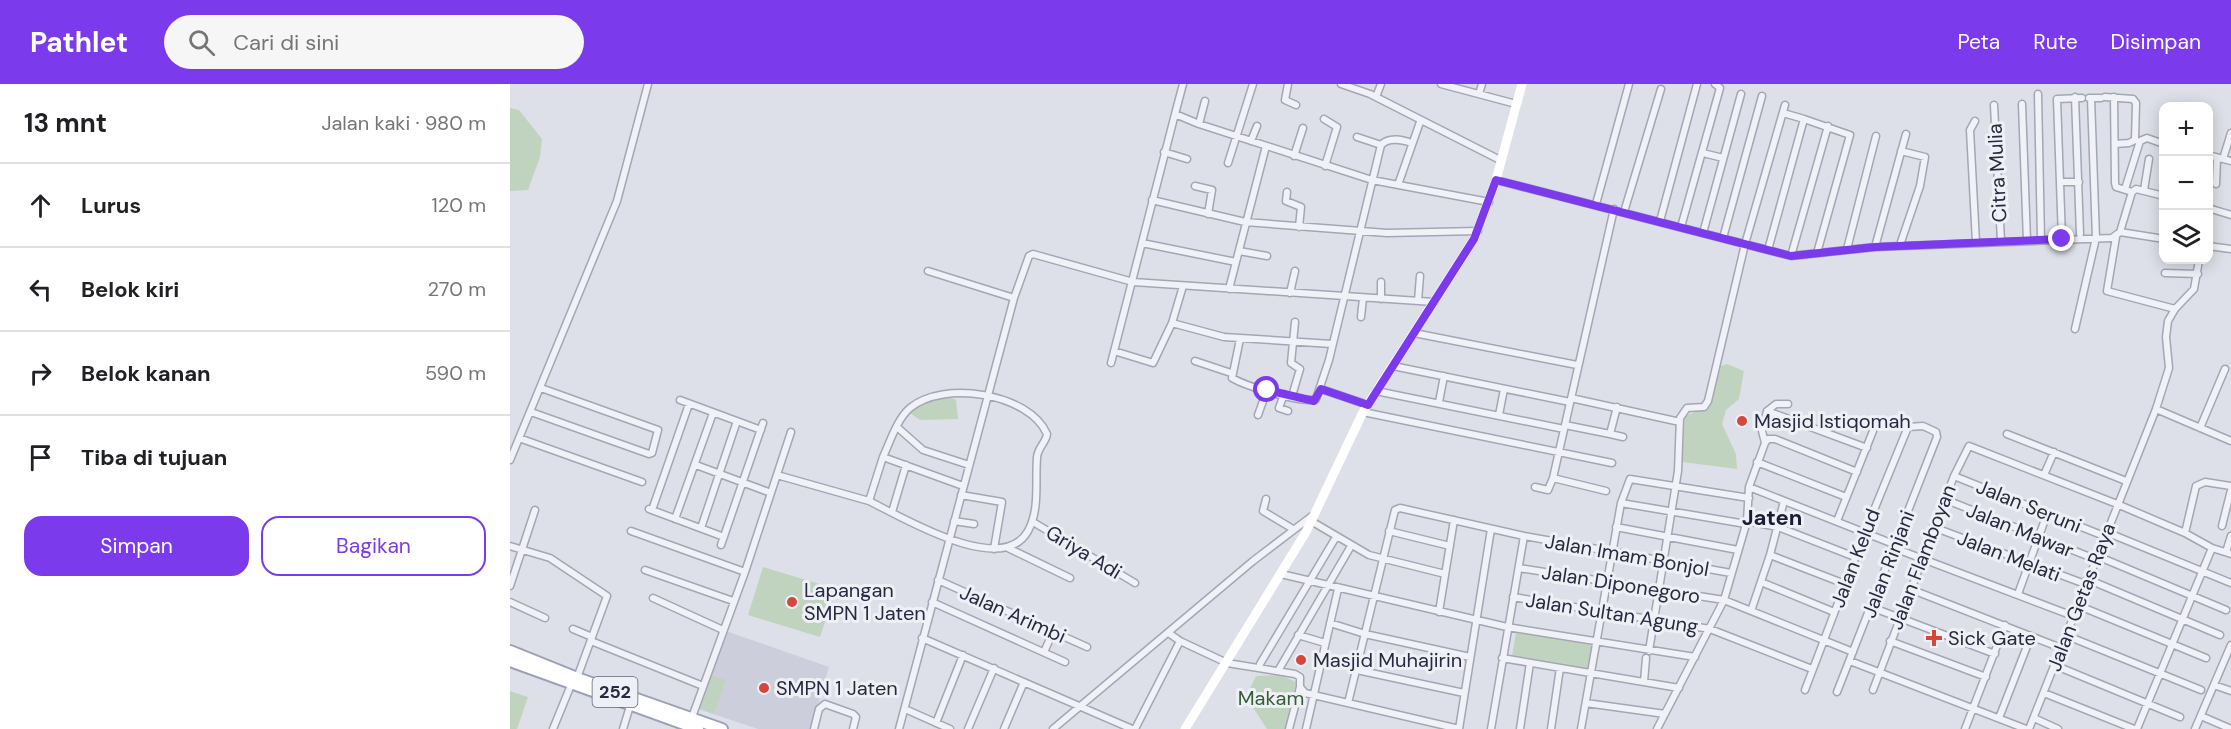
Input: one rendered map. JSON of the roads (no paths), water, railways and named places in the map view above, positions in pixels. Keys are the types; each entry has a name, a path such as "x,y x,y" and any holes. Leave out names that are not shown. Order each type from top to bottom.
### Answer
{"main road":[{"path":"1185,729 1313,518 1365,409 1478,231 1496,180 1522,84"},
{"name":"252","path":"510,651 574,682 673,721 722,729"},
{"name":"252","path":"510,661 574,682 673,721"}],"street":[{"path":"510,460 600,246 625,178 648,84"},
{"path":"1111,363 1183,84"},
{"path":"1228,163 1253,84"},
{"path":"1288,84 1285,100 1296,105"},
{"path":"1341,84 1376,97 1420,122 1500,160"},
{"path":"1376,97 1381,84"},
{"path":"1444,84 1516,104"},
{"path":"1479,94 1482,84"},
{"path":"1596,204 1629,84"},
{"path":"1660,222 1697,84"},
{"path":"1681,227 1720,88 1715,84"},
{"path":"1624,212 1661,89"},
{"path":"1703,233 1741,94"},
{"path":"2038,94 2042,240"},
{"path":"1723,238 1762,96"},
{"path":"2062,239 2057,99 2103,97 2133,99 2136,103 2135,140 2129,144 2115,144"},
{"path":"2114,97 2116,187 2144,190 2159,195"},
{"path":"2080,234 2079,182 2084,98"},
{"path":"2075,329 2096,238 2084,98"},
{"path":"1199,124 1205,101"},
{"path":"2022,104 2027,241"},
{"path":"1648,651 1655,620 1678,471 1682,412 1704,407 1708,401 1745,244 1785,105"},
{"name":"Citra Mulia","path":"1994,105 2001,242"},
{"path":"1783,113 1850,135 1816,253"},
{"path":"1175,114 1236,137 1372,180 1489,202"},
{"path":"1324,119 1337,127 1325,166"},
{"path":"1768,250 1804,119"},
{"path":"1975,121 1970,130 1976,242"},
{"path":"1398,185 1420,122"},
{"path":"1251,141 1257,126"},
{"path":"1791,256 1828,126"},
{"path":"1294,156 1303,128"},
{"path":"2216,184 2220,159 2231,133"},
{"path":"1875,247 1906,134"},
{"path":"1847,249 1876,136"},
{"path":"1357,137 1381,145"},
{"path":"2159,142 2147,138 2140,141 2107,291 2175,309 2191,294 2199,264"},
{"path":"1194,361 1231,373 1235,380 1314,401 1321,389 1381,145 1386,140 1412,143"},
{"path":"1229,289 1266,146"},
{"path":"1900,245 1920,186 1925,157 1901,151"},
{"path":"1164,152 1187,159"},
{"path":"1702,153 1723,158"},
{"path":"2211,156 2231,161"},
{"path":"2144,190 2149,159"},
{"path":"1496,180 1791,256 1900,245 2096,238 2118,234 2159,239"},
{"path":"2060,182 2079,182"},
{"path":"1195,186 1212,190 1208,214"},
{"path":"1287,192 1286,201 1301,207 1299,227"},
{"path":"1152,200 1245,222 1417,234 1478,231"},
{"path":"1535,487 1548,490 1553,478 1614,209"},
{"path":"2213,210 2231,215"},
{"path":"1142,243 1236,261"},
{"path":"2213,247 2231,249"},
{"path":"1239,251 1267,256"},
{"path":"899,729 1014,298 1028,258 1033,254 1133,282 1434,302"},
{"path":"928,271 1014,298"},
{"path":"1290,293 1295,271"},
{"path":"2164,273 2198,274"},
{"path":"1418,301 1420,276"},
{"path":"1381,282 1381,299"},
{"path":"1114,351 1153,363 1172,323 1183,286"},
{"path":"1361,317 1363,298"},
{"name":"Jalan Getas Raya","path":"2028,729 2156,409 2169,368 2166,330 2175,309"},
{"path":"1292,396 1300,369 1291,364 1294,322"},
{"path":"1172,323 1219,336 1240,339 1332,344"},
{"path":"1414,333 1577,365"},
{"path":"1231,373 1240,339"},
{"path":"1393,366 1504,389 1617,407 1680,422"},
{"path":"2200,428 2225,369"},
{"path":"1439,402 1444,376"},
{"path":"531,412 649,454 652,453 658,430 540,388"},
{"path":"1321,389 1365,409 1612,463"},
{"path":"1499,415 1504,389"},
{"path":"1258,415 1267,390"},
{"path":"1376,391 1623,437"},
{"path":"777,476 869,501 949,540 994,549 1008,548 1022,540 1032,522 1037,492 1037,458 1047,434 1031,413 988,395 957,393 933,397 909,409 897,427 883,457 869,501"},
{"path":"1284,394 1279,408 1288,411"},
{"path":"680,400 737,421 762,426 721,545"},
{"path":"689,404 651,510 724,537"},
{"path":"1656,729 1724,600 1747,522 1749,487 1765,443 1762,431 1767,411 1776,404 1788,404"},
{"path":"1610,434 1617,407"},
{"path":"2156,409 2230,438"},
{"path":"1767,411 1867,448"},
{"path":"675,519 713,413"},
{"path":"701,528 737,421"},
{"path":"897,427 923,450 969,465"},
{"name":"Jalan Kelud","path":"1805,690 1908,427 1928,428 1936,432 1937,437"},
{"path":"1837,521 1873,431"},
{"path":"693,724 703,686 745,572 791,432"},
{"path":"2007,434 2126,481"},
{"name":"Jalan Rinjani","path":"1837,692 1937,437"},
{"path":"519,438 642,483"},
{"path":"1765,443 1775,439 1857,472"},
{"name":"Jalan Flamboyan","path":"1873,690 1921,558 1965,449 1971,446 2044,476"},
{"path":"2054,452 2044,476 2185,533 2212,548 2229,553 2231,536"},
{"path":"883,457 963,486"},
{"path":"1757,462 1846,497"},
{"path":"696,465 771,493"},
{"path":"892,512 906,465"},
{"name":"Jalan Seruni","path":"1953,476 2231,583"},
{"path":"1553,478 1606,491"},
{"path":"1581,729 1611,552 1621,503 1631,478 1749,498"},
{"path":"2185,533 2196,486 2205,483 2231,488 2222,526"},
{"path":"1749,487 1865,532 1921,558 2073,616"},
{"path":"961,495 1002,502 994,549"},
{"path":"1266,499 1263,511 1293,529"},
{"name":"Jalan Mawar","path":"1944,499 2037,538 2096,557 2226,610"},
{"path":"1751,611 1770,555 1784,501"},
{"path":"1621,503 1778,527 1856,557"},
{"name":"Jalan Imam Bonjol","path":"1389,531 1394,513 1400,508 1524,537 1731,573"},
{"path":"510,586 536,510"},
{"path":"2018,594 2037,538 2048,514"},
{"path":"1053,729 1170,634 1293,529 1313,518 1351,546 1382,559 1445,574"},
{"path":"954,520 974,524"},
{"path":"1439,612 1454,520"},
{"name":"Griya Adi","path":"1032,522 1135,583"},
{"path":"1616,527 1738,550"},
{"name":"Jalan Melati","path":"1934,527 2028,564 2086,582 2220,635"},
{"path":"1170,634 1227,663 1298,675 1303,692 1312,695 1459,729 1491,529"},
{"path":"631,531 745,572"},
{"path":"1348,703 1389,531 1450,546"},
{"path":"1260,664 1336,537"},
{"path":"1491,729 1524,537"},
{"path":"510,546 550,558 607,596 553,729"},
{"path":"1278,671 1351,546"},
{"path":"1008,548 1070,578"},
{"path":"2044,693 2134,729 2148,704 2212,548"},
{"path":"1770,555 1845,584"},
{"name":"Jalan Diponegoro","path":"1519,568 1724,600 1823,642 1853,652"},
{"path":"645,570 734,601"},
{"path":"1281,574 1507,627 1695,657"},
{"name":"Jalan Arimbi","path":"938,580 1088,647"},
{"path":"1761,582 1834,612"},
{"path":"1306,729 1338,589"},
{"path":"1910,589 2061,648"},
{"name":"Jalan Sultan Agung","path":"1514,597 1710,629 1812,669"},
{"path":"653,598 723,630"},
{"path":"510,602 545,618"},
{"path":"932,602 1065,662"},
{"path":"2077,605 2206,658"},
{"path":"1871,607 1995,654"},
{"path":"1330,623 1365,634 1470,657"},
{"path":"1965,729 2006,625"},
{"path":"573,629 591,639 703,686"},
{"path":"1044,652 1053,632"},
{"path":"1298,635 1325,643"},
{"path":"2066,635 2201,690"},
{"path":"1999,718 2031,636"},
{"path":"922,638 1131,729 1180,641"},
{"path":"1890,641 1986,677"},
{"path":"2195,729 2230,648"},
{"path":"936,723 963,655"},
{"path":"1502,658 1679,688"},
{"path":"1644,682 1646,658"},
{"path":"1850,661 2028,729"},
{"path":"1520,729 1530,663"},
{"path":"2054,665 2180,717"},
{"path":"968,729 994,668"},
{"path":"1551,729 1560,668"},
{"path":"1357,670 1464,693"},
{"path":"1004,729 1024,682"},
{"path":"2214,685 2231,691"},
{"path":"1289,729 1300,687"},
{"path":"1586,703 1665,714"},
{"path":"814,729 819,709 825,704 855,715 853,729"},
{"path":"623,729 630,705"},
{"path":"905,709 950,729"},
{"path":"2201,716 2231,729"},
{"path":"2034,718 2058,729"},
{"path":"1425,729 1426,721"}],"place":[{"name":"Masjid Istiqomah","path":"1742,421"},
{"name":"Lapangan SMPN 1 Jaten","path":"792,602"},
{"name":"Sick Gate","path":"1934,638"},
{"name":"Masjid Muhajirin","path":"1301,660"},
{"name":"SMPN 1 Jaten","path":"764,688"}],"district":[{"name":"Jaten","path":"1772,517"}],"park label":[{"name":"Makam","path":"1271,698"}]}
